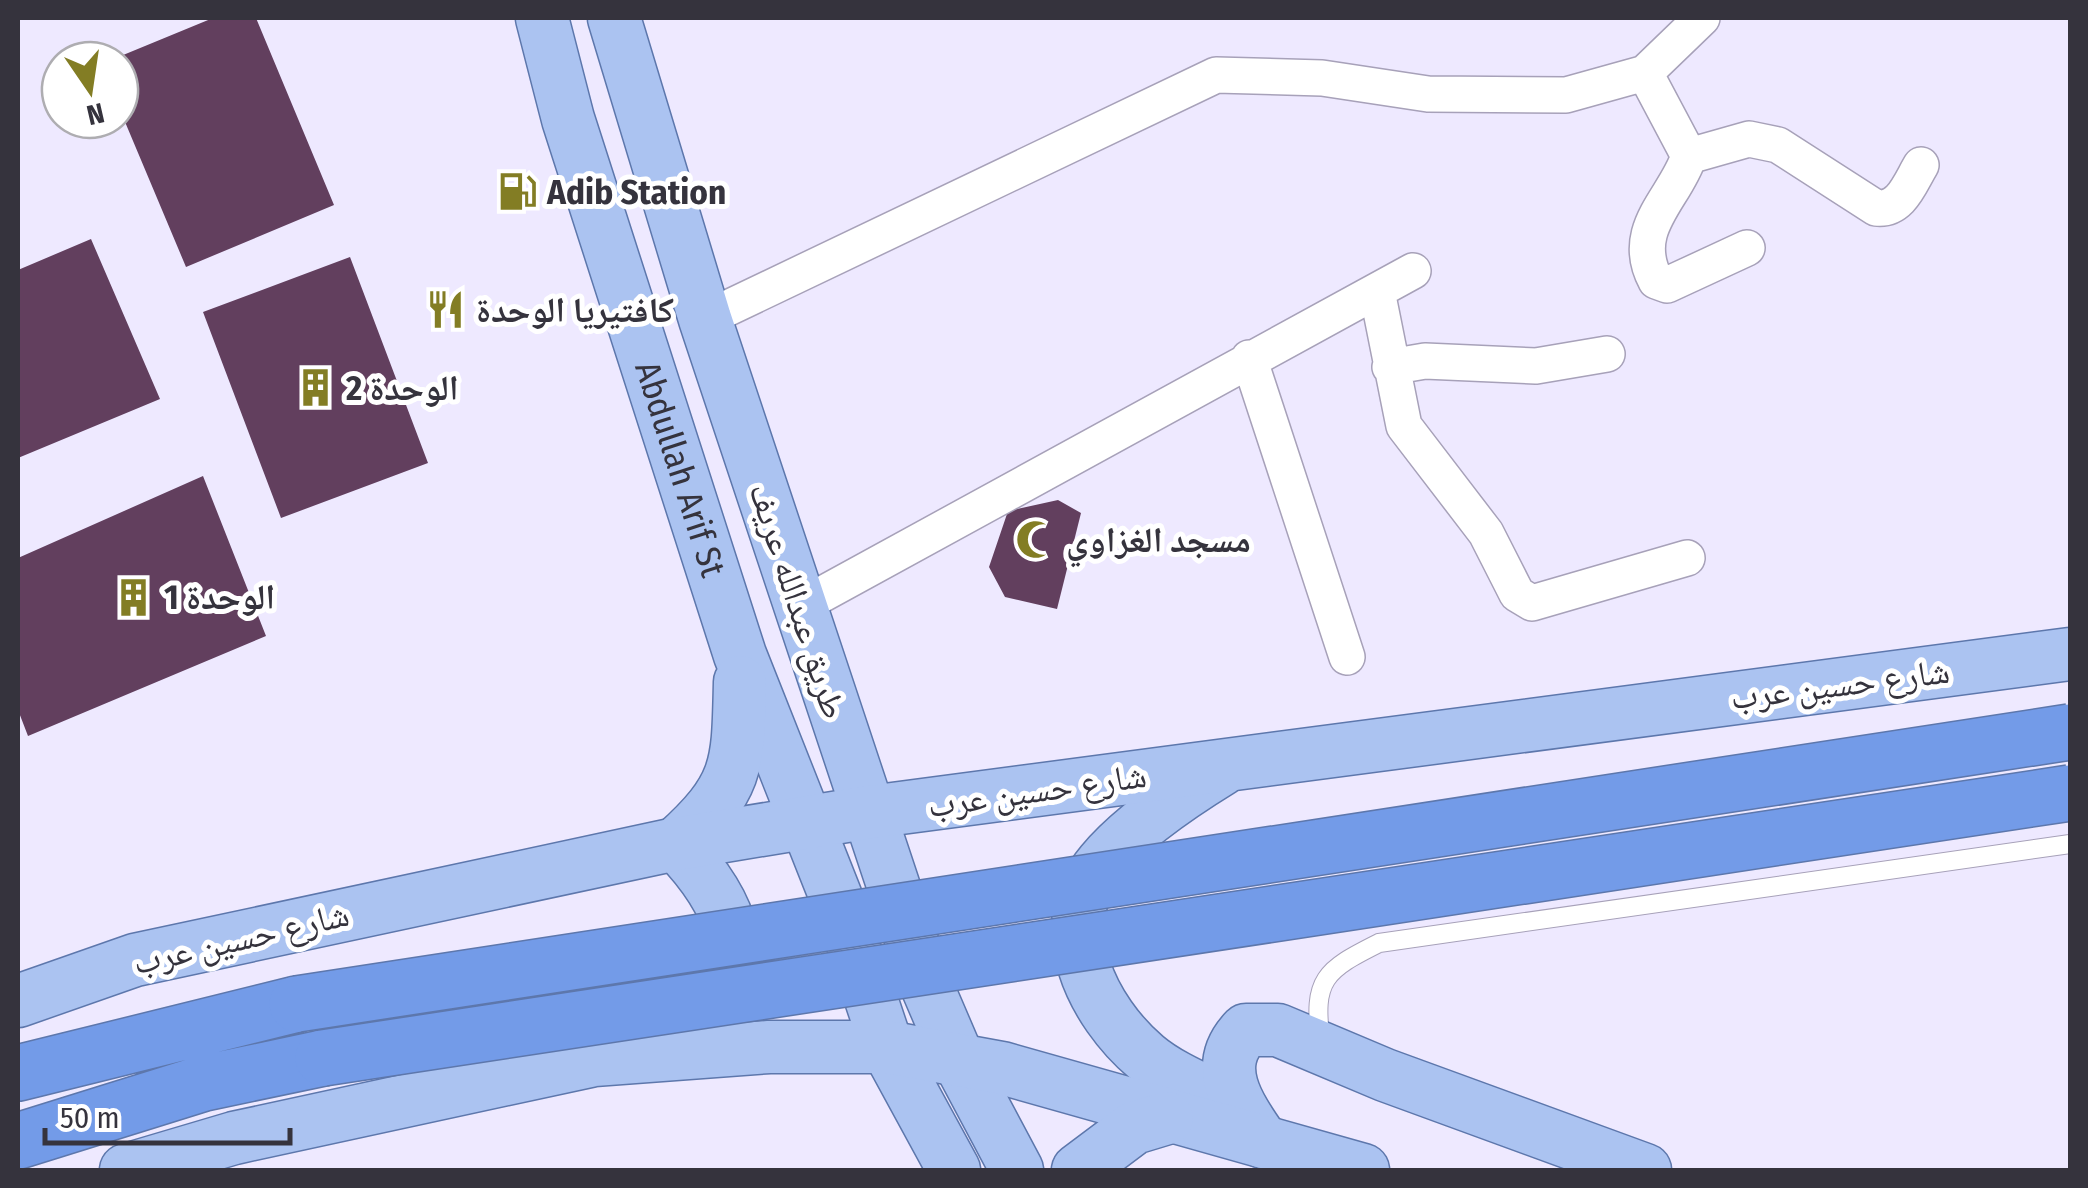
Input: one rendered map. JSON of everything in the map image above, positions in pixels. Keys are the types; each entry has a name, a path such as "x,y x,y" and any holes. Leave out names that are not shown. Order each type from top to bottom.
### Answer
{"highway":[{"path":"18,1073 297,1004 2070,732"},
{"path":"18,1141 204,1083 323,1058 2070,793"}],"main road":[{"name":"Abdullah Arif St","path":"542,18 574,138 740,655 843,915 887,1046"},
{"name":"طريق عبدالله عريف","path":"614,18 705,319 926,984 959,1061 1017,1170"},
{"name":"شارع حسين عرب","path":"18,1001 135,960 676,844 870,812 2070,654"},
{"path":"126,1170 237,1154 594,1060 662,1038 712,1007 730,983 732,928 710,880 676,844 716,808 738,754 740,655"},
{"path":"1231,764 1180,794 1101,864 1077,913 1087,982 1105,1016 1148,1060 1252,1126 1363,1170"},
{"path":"1252,1126 1228,1078 1228,1057 1246,1030 1278,1030 1385,1075 1644,1170"},
{"path":"594,1060 769,1047 887,1046 1002,1068 1166,1118 1252,1126"},
{"path":"887,1046 954,1170"},
{"path":"769,1047 836,1067 884,1100 944,1170"},
{"path":"1078,1170 1134,1128 1166,1118"}],"street":[{"path":"705,319 1216,75 1322,78 1428,94 1566,95 1645,73 1702,18"},
{"path":"1645,73 1689,156 1683,175 1653,214 1649,268 1656,281 1667,285 1747,248"},
{"path":"1689,156 1748,139 1778,145 1876,208 1885,209 1898,202 1921,165"},
{"path":"799,607 1413,271"},
{"path":"1377,290 1404,426 1486,533 1517,594 1532,603 1687,558"},
{"path":"1390,367 1425,361 1536,366 1607,354"},
{"path":"1249,358 1346,657"}],"lane":[{"path":"1322,1048 1316,1005 1335,965 1379,943 2070,844"}],"building":[{"path":"213,18 256,18 334,205 186,267 133,140 140,140 140,48"},
{"path":"91,239 160,399 18,458 18,270"},
{"name":"الوحدة 2","path":"350,257 428,463 281,518 203,312"},
{"name":"الوحدة 1","path":"203,476 266,636 28,736 18,710 18,558"},
{"name":"مسجد الغزاوي","path":"1058,500 1081,513 1057,609 1005,597 989,567 1008,511"}],"place":[{"name":"Adib Station","path":"517,192"},
{"name":"كافتيريا الوحدة","path":"446,310"},
{"name":"الوحدة 2","path":"316,388"},
{"name":"مسجد الغزاوي","path":"1036,540"},
{"name":"الوحدة 1","path":"134,597"}]}
